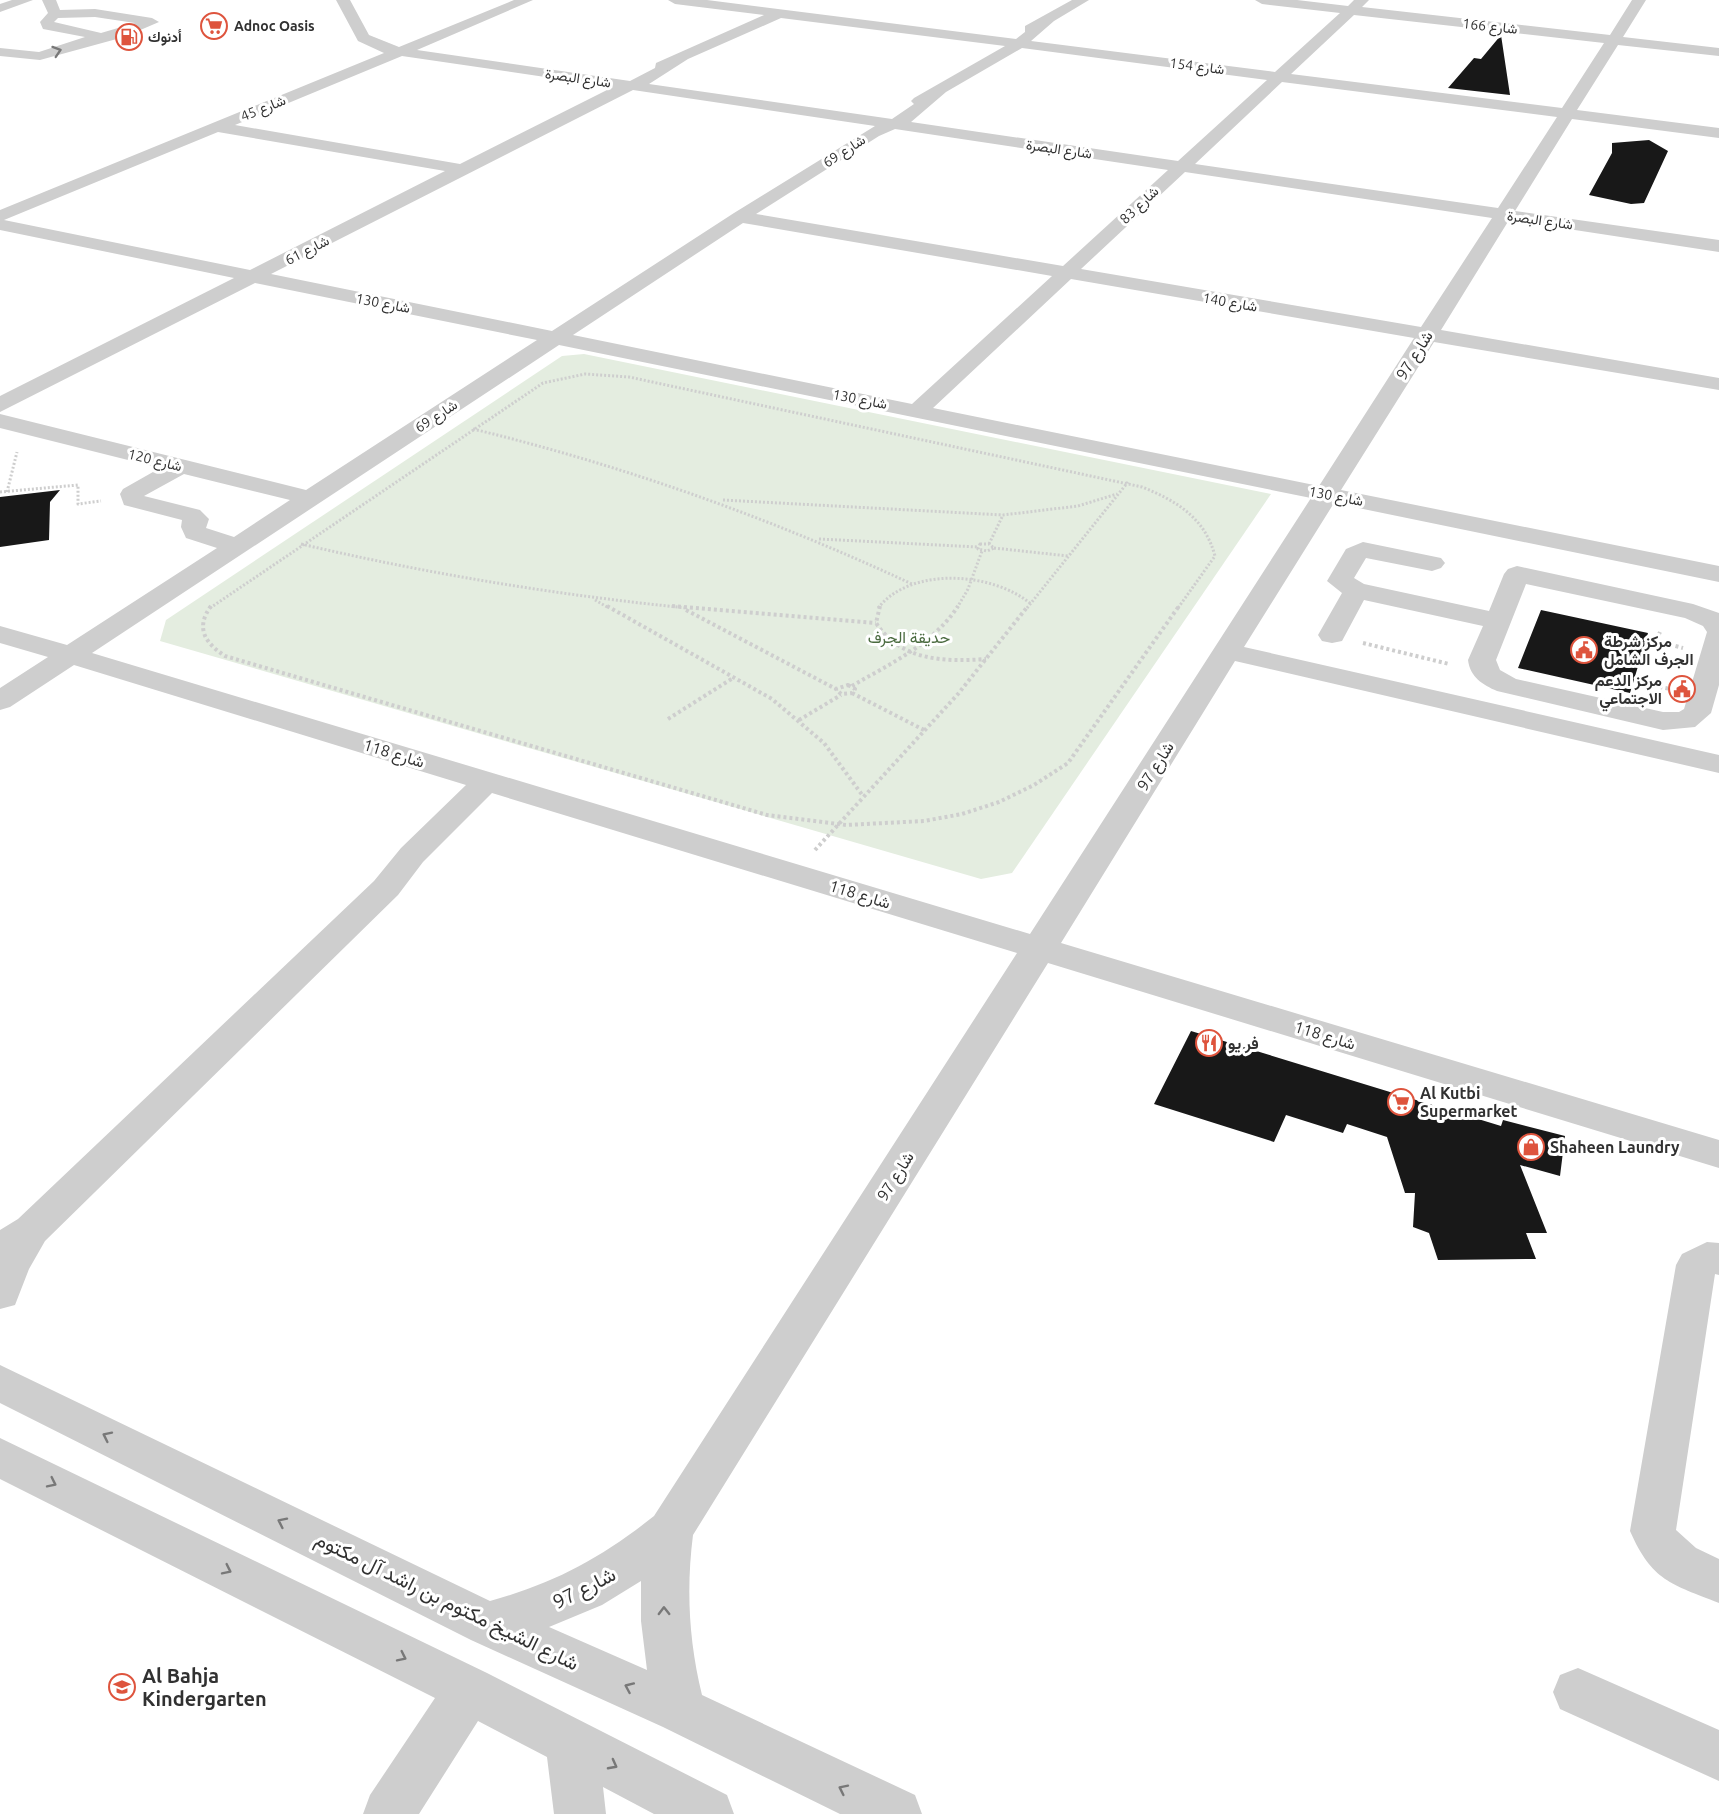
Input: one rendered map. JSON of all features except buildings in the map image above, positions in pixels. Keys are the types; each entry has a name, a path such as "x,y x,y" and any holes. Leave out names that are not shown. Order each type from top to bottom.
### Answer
{"street":[{"path":"0,8 26,0"},
{"name":"شارع البصرة","path":"343,0 363,38 373,45 399,51 622,88 884,127 1181,167 1719,246"},
{"name":"شارع 45","path":"0,216 526,0"},
{"name":"شارع 154","path":"675,0 1719,133"},
{"name":"شارع 61","path":"0,405 466,170 794,0"},
{"name":"شارع 61","path":"773,12 803,0"},
{"name":"شارع 166","path":"1262,0 1357,5 1719,52"},
{"name":"شارع 97","path":"488,1624 540,1610 590,1589 633,1562 670,1532 1639,0"},
{"name":"شارع 69","path":"0,700 740,217 939,92 1078,1"},
{"name":"شارع 83","path":"917,411 1357,5"},
{"path":"0,52 40,56 152,23 95,13 50,11 33,28"},
{"path":"50,11 51,27 95,35 97,38"},
{"path":"216,127 466,170"},
{"name":"شارع 140","path":"740,217 1426,336 1719,384"},
{"name":"شارع 130","path":"0,225 1719,574"},
{"name":"شارع 120","path":"0,421 310,498"},
{"path":"180,466 135,491 132,497 138,501 195,517 197,519 193,527 195,533 246,540"},
{"path":"1532,536 1482,660 1482,667 1487,674 1507,685 1675,722 1693,718 1713,681 1719,634"},
{"path":"1432,562 1376,550 1358,552 1340,581 1356,590 1498,621"},
{"path":"1517,574 1693,612 1712,620 1719,629"},
{"path":"1332,635 1356,590"},
{"name":"شارع 118","path":"0,634 1719,1154"},
{"path":"1228,651 1719,764"},
{"path":"0,1293 16,1240 386,888 428,861 499,785"},
{"path":"1719,1259 1707,1258 1696,1264 1653,1532 1664,1553 1674,1562 1719,1581"},
{"name":"شارع الشيخ مكتوم بن راشد آل مكتوم","path":"0,1383 488,1624 681,1710 896,1814"},
{"path":"0,1457 469,1690 708,1814"},
{"name":"شارع 97","path":"670,1532 664,1575 663,1618 669,1664 681,1710"},
{"path":"389,1814 469,1690"},
{"path":"1578,1692 1719,1756"},
{"path":"571,1743 580,1814"}],"path":[{"path":"585,374 615,375 1128,482 1157,492 1190,512 1209,534 1215,556 1068,763 1026,790 969,812 899,825 835,826 767,815 225,656 213,649 201,632 202,622 210,608 474,429 543,383 585,374"},
{"path":"431,419 580,455 719,500 815,539 912,584"},
{"path":"7,492 24,427"},
{"path":"795,874 835,826 987,659 1148,458"},
{"path":"0,492 78,484 78,504 132,497"},
{"path":"719,500 1003,515 1070,508 1118,494"},
{"path":"989,544 1003,515"},
{"path":"815,539 978,546 989,544 994,548"},
{"path":"246,540 302,544 418,570 592,598 684,609 876,623"},
{"path":"978,546 982,551"},
{"path":"982,551 994,548 1068,556"},
{"path":"836,689 843,685 852,686 909,652 944,624 957,609 972,579 982,551"},
{"path":"987,659 954,661 909,652 886,639 876,623 875,616 883,601 912,584 939,579 972,579 1012,590 1031,604"},
{"path":"592,598 772,699 799,720 831,752 863,796"},
{"path":"684,609 842,694"},
{"path":"1332,635 1487,674"},
{"path":"668,719 734,677"},
{"path":"852,686 855,688 852,693"},
{"path":"799,720 842,694 852,693 924,730"}],"green space":[{"name":"حديقة الجرف","path":"584,354 1271,494 1012,873 981,879 160,641 166,620 562,356"}],"place":[{"name":"Adnoc Oasis","path":"214,26"},
{"name":"أدنوك","path":"129,37"},
{"name":"مركز شرطة الجرف الشامل","path":"1584,650"},
{"name":"مركز الدعم الاجتماعي","path":"1682,689"},
{"name":"فر يو","path":"1209,1043"},
{"name":"Al Kutbi Supermarket","path":"1401,1102"},
{"name":"Shaheen Laundry","path":"1531,1147"},
{"name":"Al Bahja Kindergarten","path":"122,1687"}]}
